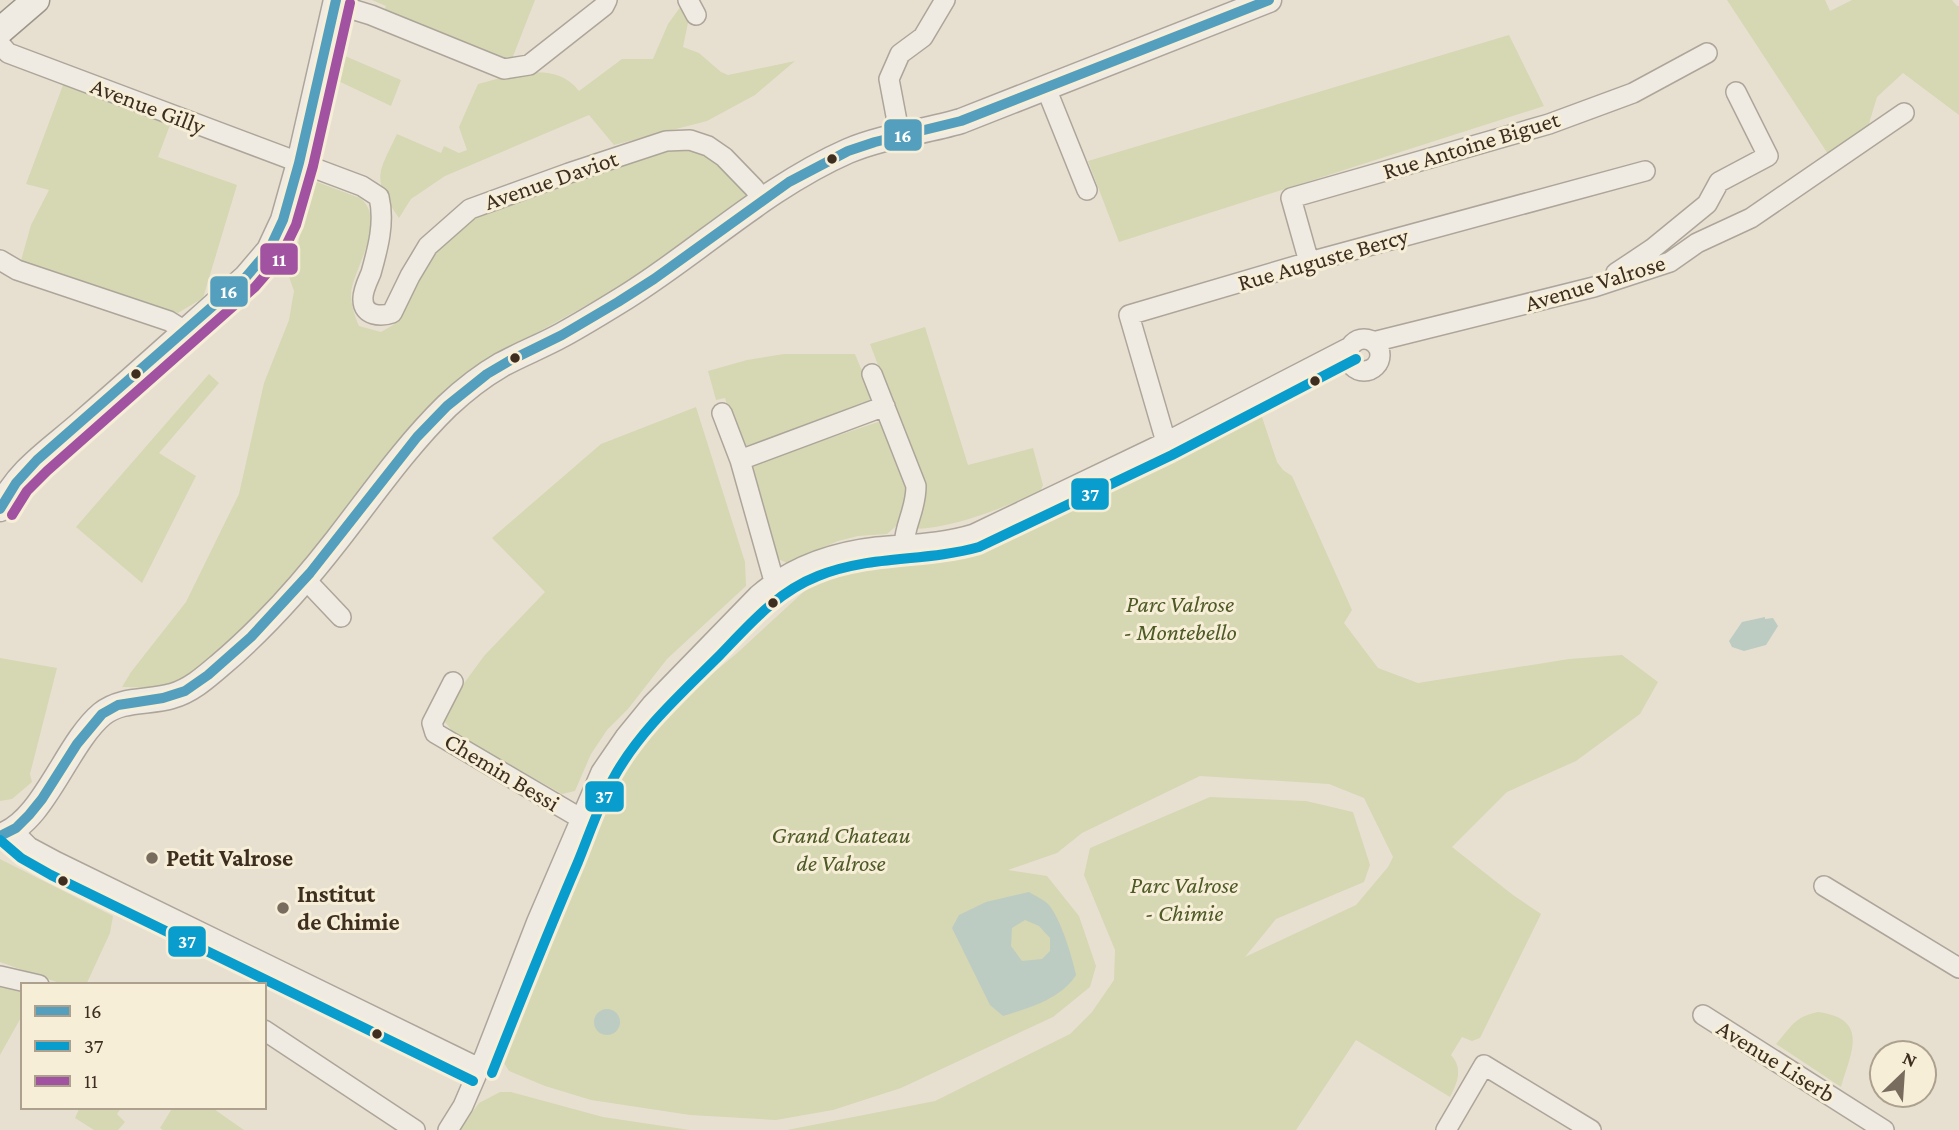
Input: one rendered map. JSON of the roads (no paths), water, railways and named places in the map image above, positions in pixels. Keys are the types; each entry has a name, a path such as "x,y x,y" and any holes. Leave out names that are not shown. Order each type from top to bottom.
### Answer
{"main road":[{"path":"0,31 36,0"}],"street":[{"path":"0,509 14,483 30,467 246,277 269,250 283,220 299,163 335,2 504,69 529,65 604,6 607,0"},
{"path":"900,136 889,79 900,54 923,37 945,0"},
{"path":"479,1068 57,862 4,829 29,815 102,714 117,705 171,696 187,690 245,643 304,579 446,407 500,366 561,336 628,296 761,199 850,150 961,121 1263,1"},
{"name":"Avenue Gilly","path":"0,44 8,52 299,163"},
{"name":"Rue Antoine Biguet","path":"1309,262 1291,198 1549,124 1633,93 1707,53"},
{"path":"1046,88 1087,190"},
{"path":"1594,288 1652,248 1707,204 1719,182 1768,156 1737,92"},
{"name":"Avenue Valrose","path":"448,1130 463,1106 537,921 601,772 625,737 652,705 774,581 841,552 944,541 974,534 1166,442 1350,347 1358,340 1373,342 1594,288 1670,261 1698,243 1751,218 1904,113"},
{"name":"Avenue Daviot","path":"299,163 362,186 379,197 382,212 377,252 363,300 373,316 392,313 428,246 470,209 666,141 690,140 708,146 754,188 761,199"},
{"name":"Rue Auguste Bercy","path":"1166,442 1129,315 1309,262 1645,171"},
{"path":"0,260 17,270 169,321 185,331"},
{"path":"1350,347 1350,362 1359,369 1368,369 1376,364 1380,355 1373,342"},
{"path":"872,374 916,486 916,502 905,533 904,545"},
{"path":"740,460 885,406"},
{"path":"722,413 740,460 774,581"},
{"path":"304,579 341,617"},
{"name":"Chemin Bessi","path":"453,682 432,723 435,733 580,818"},
{"path":"1824,886 1959,968"},
{"path":"0,976 30,983"},
{"name":"Avenue Liserb","path":"1703,1015 1884,1130"},
{"path":"266,1031 415,1130"},
{"path":"1446,1130 1484,1065 1591,1130"}],"place":[{"name":"Petit Valrose","path":"152,858"},
{"name":"Institut de Chimie","path":"283,908"}],"park label":[{"name":"Parc Valrose - Montebello","path":"1180,618"},
{"name":"Grand Chateau de Valrose","path":"841,849"},
{"name":"Parc Valrose - Chimie","path":"1184,899"}]}
